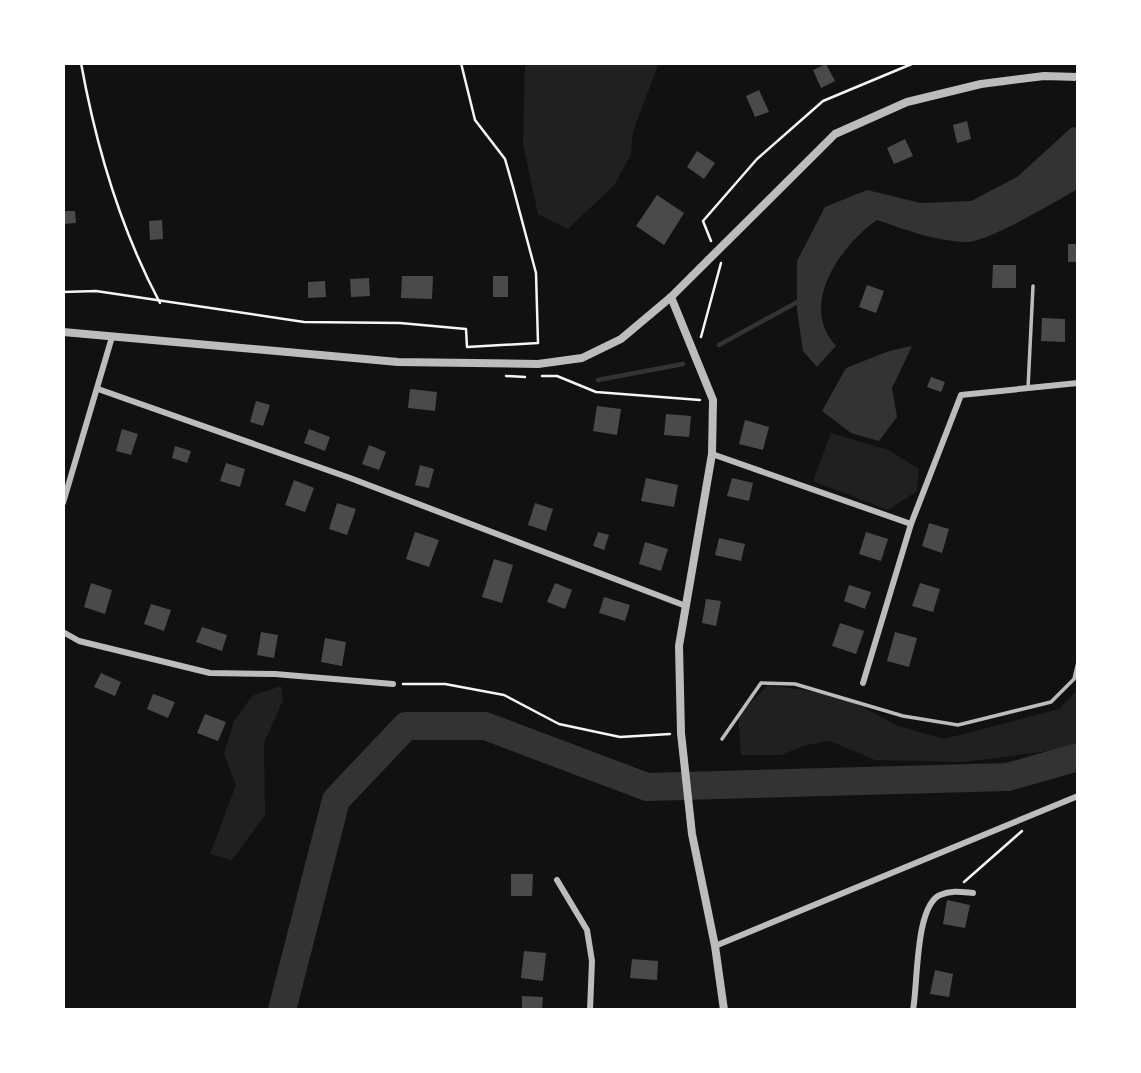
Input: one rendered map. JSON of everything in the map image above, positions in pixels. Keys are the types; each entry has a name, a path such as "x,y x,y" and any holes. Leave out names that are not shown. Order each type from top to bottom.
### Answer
{"street":[{"path":"63,332 398,362 538,364 582,358 621,339 671,297 835,134 907,102 981,84 1044,76 1078,77"},
{"path":"671,297 713,400 712,454 679,646 682,748 692,834 715,946 724,1010"},
{"path":"63,503 99,389 112,337"},
{"path":"863,683 911,524 961,395 1078,383"},
{"path":"99,389 351,478 686,606"},
{"path":"712,454 911,524"},
{"path":"63,632 79,641 211,673 393,684"},
{"path":"715,946 1078,796"},
{"path":"557,880 587,930 592,961 590,1010"},
{"path":"913,1010 924,912 937,896 951,891 973,894"}],"lane":[{"path":"1028,388 1033,286"},
{"path":"722,739 761,683 795,684 903,716 958,725 1051,702 1074,679 1078,662"}],"path":[{"path":"81,63 91,118 114,196 137,260 160,303"},
{"path":"63,292 96,291 160,303 304,322 400,323 466,329 467,347 538,343 536,273 513,187 505,159 475,120 461,63"},
{"path":"393,684 445,684 504,695 559,724 620,737 681,733"},
{"path":"951,891 1027,827"}],"shaded area":[{"path":"525,63 659,63 633,131 631,154 615,184 568,229 538,214 523,144"},
{"path":"1072,127 1078,128 1078,189 1005,229 976,241 966,242 932,237 877,220 863,231 838,260 828,277 821,313 825,330 836,346 817,367 803,351 797,310 797,261 825,207 867,190 921,203 971,201 1017,177"},
{"path":"912,346 892,388 897,417 879,441 851,433 822,411 846,368 889,351"},
{"path":"831,433 888,450 919,469 917,491 888,510 813,481"},
{"path":"768,685 842,696 898,726 944,739 1059,709 1078,689 1078,747 965,762 875,760 830,741 806,745 781,755 741,755 738,715"},
{"path":"281,686 283,700 264,743 265,815 232,860 210,854 236,785 224,754 234,721 252,696"}],"building":[{"path":"826,64 835,81 821,88 813,70"},
{"path":"759,90 769,112 755,117 746,96"},
{"path":"967,121 971,139 957,143 953,125"},
{"path":"905,139 913,156 894,164 887,148"},
{"path":"697,151 715,163 704,179 687,167"},
{"path":"657,195 684,213 664,245 636,226"},
{"path":"63,211 75,211 76,223 63,224"},
{"path":"162,220 163,239 150,240 149,221"},
{"path":"1068,244 1078,244 1078,262 1068,262"},
{"path":"993,265 1016,265 1016,288 992,288"},
{"path":"402,276 433,276 432,299 401,298"},
{"path":"493,276 508,276 508,297 493,297"},
{"path":"369,278 370,296 351,297 350,279"},
{"path":"325,281 326,297 308,298 308,282"},
{"path":"867,285 884,291 876,313 859,307"},
{"path":"1042,318 1065,319 1065,342 1041,341"},
{"path":"931,377 945,382 941,392 927,387"},
{"path":"410,389 437,392 435,411 408,408"},
{"path":"256,401 270,405 263,426 250,422"},
{"path":"597,406 621,409 617,435 593,431"},
{"path":"666,414 691,416 689,437 664,435"},
{"path":"745,420 769,427 763,450 739,444"},
{"path":"122,429 138,434 131,455 116,451"},
{"path":"309,429 330,437 325,451 304,443"},
{"path":"369,445 386,452 379,470 362,464"},
{"path":"175,446 191,451 187,463 172,458"},
{"path":"226,463 245,469 240,487 220,481"},
{"path":"420,465 434,469 429,488 415,485"},
{"path":"646,478 678,485 674,507 641,501"},
{"path":"732,478 753,483 749,501 727,496"},
{"path":"294,480 314,488 305,512 285,505"},
{"path":"337,503 356,509 347,535 329,529"},
{"path":"535,503 553,509 546,531 528,525"},
{"path":"929,523 949,529 942,553 922,546"},
{"path":"415,532 439,540 429,567 406,559"},
{"path":"598,532 609,535 604,550 593,546"},
{"path":"866,532 888,539 881,561 859,554"},
{"path":"719,538 745,544 741,561 715,555"},
{"path":"645,542 668,549 661,571 639,564"},
{"path":"494,559 513,565 502,603 482,597"},
{"path":"91,583 112,590 105,614 84,607"},
{"path":"555,583 572,590 565,609 547,602"},
{"path":"920,583 940,589 933,612 912,606"},
{"path":"849,585 871,592 865,609 844,601"},
{"path":"604,597 630,605 625,621 599,613"},
{"path":"706,599 721,601 716,626 702,623"},
{"path":"151,604 171,610 164,631 144,624"},
{"path":"840,623 864,631 856,654 832,646"},
{"path":"202,627 227,635 222,651 196,642"},
{"path":"261,632 278,635 274,658 257,655"},
{"path":"895,632 917,638 909,667 887,661"},
{"path":"325,638 346,642 342,666 321,662"},
{"path":"101,673 121,682 115,696 94,687"},
{"path":"153,694 175,702 168,718 147,709"},
{"path":"205,714 226,722 218,741 197,733"},
{"path":"511,874 533,874 532,896 511,896"},
{"path":"947,900 970,905 965,928 943,924"},
{"path":"524,951 546,953 543,981 521,978"},
{"path":"632,959 658,961 657,980 630,978"},
{"path":"935,970 953,974 949,997 930,994"},
{"path":"522,996 543,997 542,1010 522,1010"}],"waterway":[{"path":"719,345 801,300"},
{"path":"598,380 683,364"},
{"path":"282,1010 336,800 406,726 485,726 647,787 1008,777 1078,757"}]}
